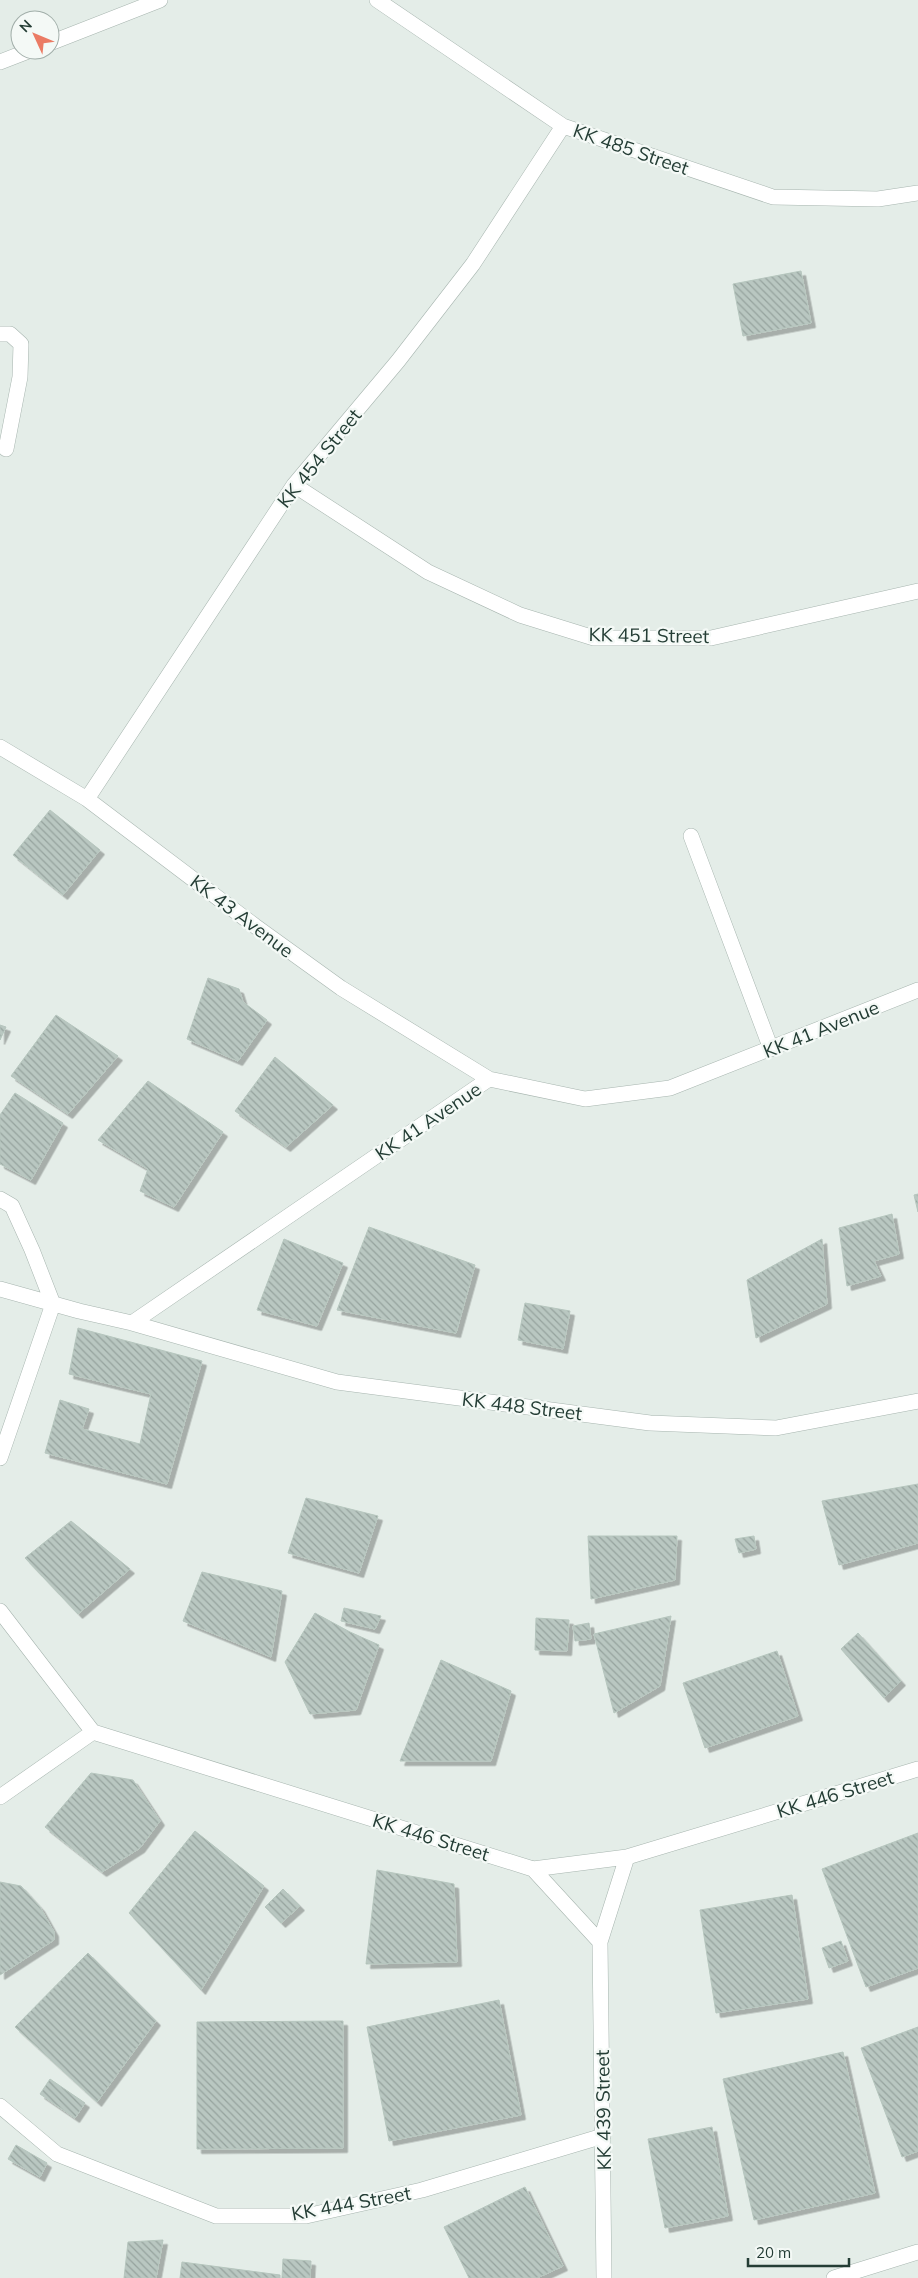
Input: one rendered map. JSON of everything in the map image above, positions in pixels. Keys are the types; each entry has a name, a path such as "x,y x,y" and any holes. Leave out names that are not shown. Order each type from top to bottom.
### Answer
{"street":[{"path":"60,39 160,0"},
{"name":"KK 485 Street","path":"377,0 563,126 773,197 878,199 918,193"},
{"name":"KK 454 Street","path":"87,799 294,485 398,361 473,264 563,126"},
{"path":"0,334 10,334 21,344 20,377 6,448"},
{"name":"KK 451 Street","path":"294,485 428,572 520,615 594,638 711,638 918,592"},
{"name":"KK 43 Avenue","path":"0,747 87,799 341,988 489,1079"},
{"path":"691,836 771,1048"},
{"name":"KK 41 Avenue","path":"132,1323 489,1079 585,1100 670,1088 918,990"},
{"path":"0,1199 12,1206 53,1304 0,1458"},
{"path":"0,1289 132,1323"},
{"name":"KK 448 Street","path":"132,1323 337,1382 650,1423 776,1428 918,1401"},
{"path":"0,1611 93,1732 0,1797"},
{"name":"KK 446 Street","path":"93,1732 534,1870 627,1857 918,1769"},
{"name":"KK 439 Street","path":"604,2278 600,1942 627,1857"},
{"path":"534,1870 600,1942"},
{"name":"KK 444 Street","path":"0,2106 56,2154 216,2216 306,2216 422,2190 603,2136"},
{"path":"834,2278 918,2252"}],"building":[{"path":"801,271 811,323 743,336 733,284"},
{"path":"50,810 100,850 63,895 13,855"},
{"path":"208,978 239,989 243,1002 267,1020 238,1061 187,1039"},
{"path":"56,1015 118,1056 68,1114 11,1076"},
{"path":"0,1025 6,1027 0,1040"},
{"path":"275,1057 333,1105 286,1147 235,1111"},
{"path":"148,1081 223,1132 174,1207 140,1191 148,1169 98,1140"},
{"path":"15,1093 63,1123 31,1180 0,1164 0,1115"},
{"path":"918,1194 918,1212 914,1195"},
{"path":"892,1214 899,1254 874,1261 881,1276 847,1286 839,1228"},
{"path":"369,1227 475,1265 456,1333 337,1310"},
{"path":"284,1239 343,1263 317,1326 257,1310"},
{"path":"822,1239 827,1304 756,1338 747,1280"},
{"path":"525,1303 570,1311 563,1349 518,1340"},
{"path":"78,1328 202,1361 167,1484 45,1453 60,1400 89,1409 82,1429 140,1444 151,1394 69,1374"},
{"path":"918,1484 918,1543 839,1565 822,1501"},
{"path":"306,1498 378,1516 359,1573 288,1553"},
{"path":"71,1521 130,1569 78,1614 25,1558"},
{"path":"588,1536 677,1536 675,1580 591,1599"},
{"path":"754,1536 756,1549 739,1553 735,1539"},
{"path":"202,1572 282,1591 271,1657 183,1621"},
{"path":"344,1608 381,1616 375,1629 341,1621"},
{"path":"315,1613 379,1645 356,1710 310,1714 285,1662"},
{"path":"671,1616 660,1686 614,1713 594,1634"},
{"path":"536,1618 569,1620 567,1651 535,1650"},
{"path":"589,1623 591,1639 575,1641 573,1626"},
{"path":"858,1633 901,1681 884,1698 841,1649"},
{"path":"777,1651 798,1716 705,1748 683,1683"},
{"path":"441,1660 511,1691 491,1761 400,1761"},
{"path":"91,1773 133,1780 160,1821 140,1848 102,1872 45,1827"},
{"path":"195,1831 264,1886 201,1990 129,1913"},
{"path":"918,1833 918,1968 866,1987 822,1869"},
{"path":"377,1870 454,1884 457,1962 366,1964"},
{"path":"0,1882 21,1886 40,1907 54,1932 54,1940 0,1975"},
{"path":"283,1889 300,1906 281,1923 265,1907"},
{"path":"792,1895 808,1999 716,2013 700,1910"},
{"path":"841,1941 848,1961 829,1968 822,1948"},
{"path":"88,1953 156,2021 97,2102 15,2027"},
{"path":"499,2000 521,2115 389,2141 367,2027"},
{"path":"343,2021 343,2148 197,2149 197,2022"},
{"path":"918,2027 918,2151 902,2157 861,2048"},
{"path":"843,2052 875,2193 754,2220 723,2079"},
{"path":"50,2079 85,2103 75,2118 40,2094"},
{"path":"712,2127 728,2216 665,2228 648,2139"},
{"path":"16,2145 47,2163 40,2177 8,2159"},
{"path":"525,2187 563,2266 537,2278 469,2278 444,2227"},
{"path":"163,2240 156,2278 124,2278 128,2242"},
{"path":"283,2259 311,2261 310,2278 282,2278"},
{"path":"182,2262 280,2275 280,2278 180,2278"}]}
